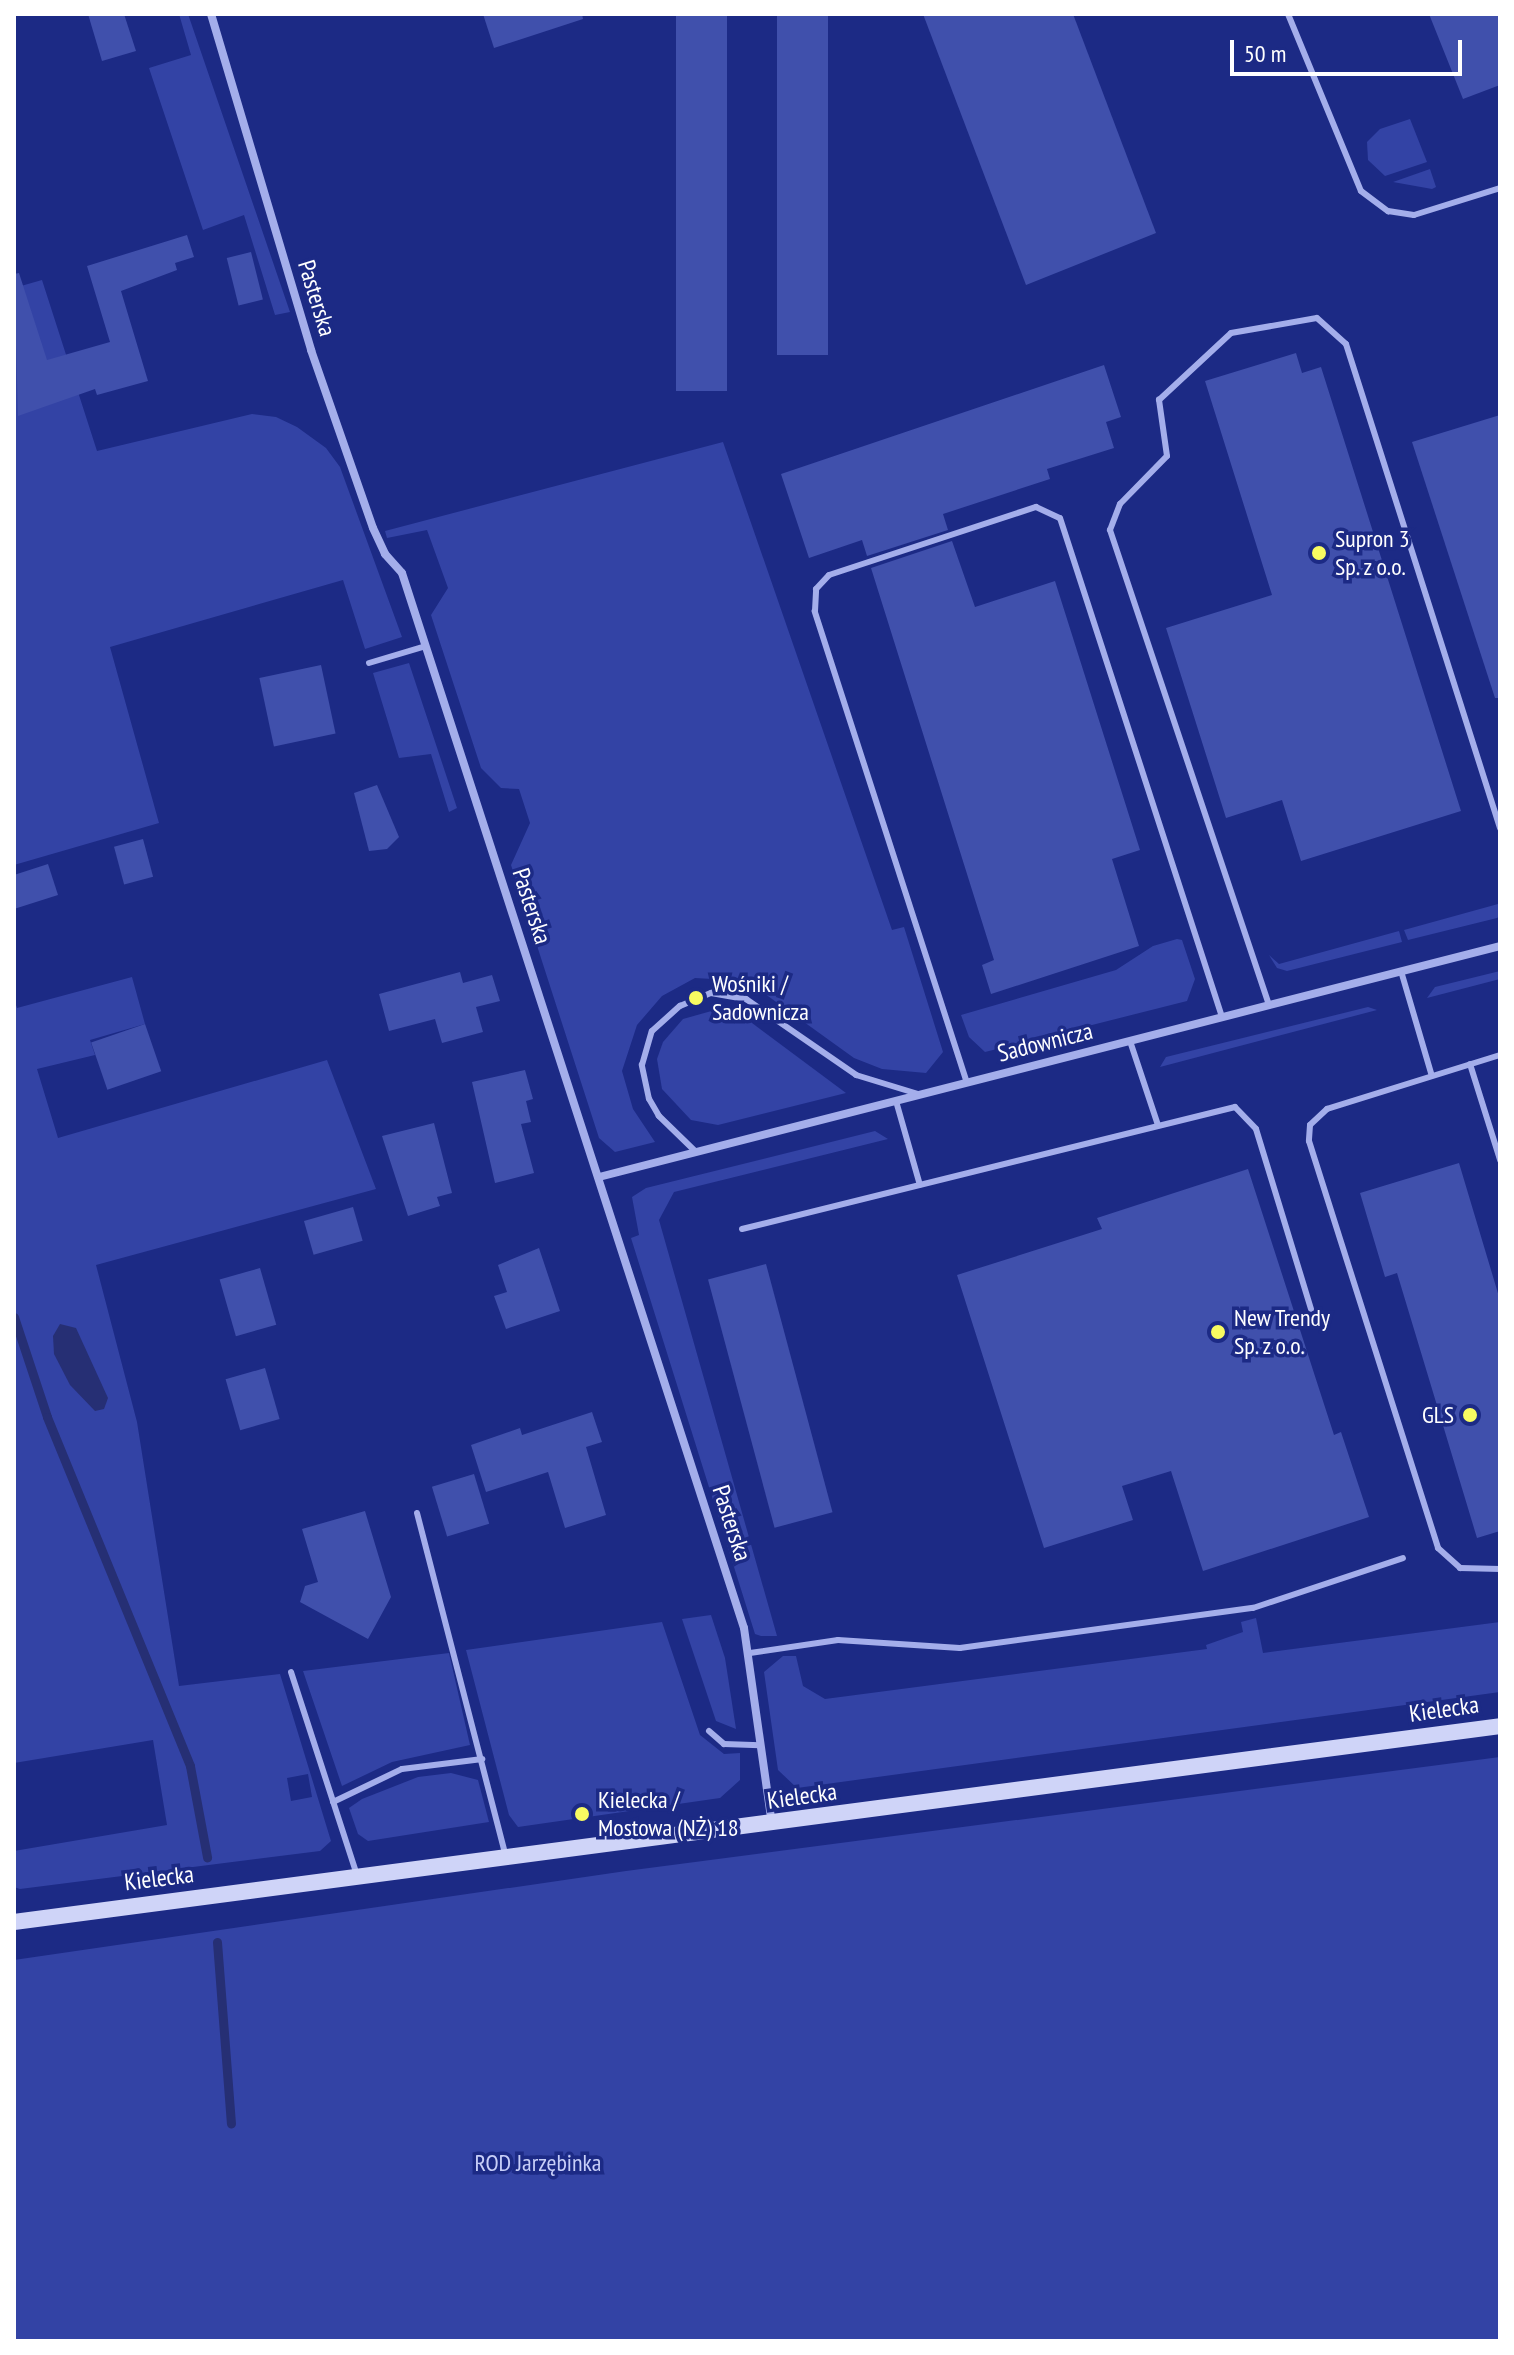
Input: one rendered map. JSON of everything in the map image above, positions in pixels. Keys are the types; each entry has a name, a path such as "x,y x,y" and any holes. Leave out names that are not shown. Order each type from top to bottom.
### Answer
{"main road":[{"name":"Kielecka","path":"14,1922 1500,1726"}],"street":[{"name":"Pasterska","path":"211,14 311,350 373,528 385,554 402,573 750,1653 772,1824"},
{"name":"Sadownicza","path":"599,1177 1500,946"}],"lane":[{"path":"1288,14 1361,191 1388,211 1414,215 1500,188"},
{"path":"1269,1005 1110,530 1120,504 1167,456 1159,400 1231,333 1317,318 1346,344 1500,828"},
{"path":"967,1083 815,611 816,589 829,575 1036,507 1060,518 1222,1017"},
{"path":"369,663 426,646"},
{"path":"1401,971 1432,1076"},
{"path":"696,1152 659,1116 649,1099 642,1065 652,1031 680,1006 711,993 746,999 856,1075 921,1095"},
{"path":"1130,1041 1158,1125"},
{"path":"1500,1055 1327,1109 1310,1125 1309,1141 1438,1548 1460,1568 1500,1569"},
{"path":"1470,1064 1500,1160"},
{"path":"896,1101 920,1185"},
{"path":"742,1229 1235,1107 1256,1129 1311,1309"},
{"path":"417,1513 506,1858"},
{"path":"750,1653 838,1640 960,1648 1239,1610 1403,1558"},
{"path":"291,1672 358,1877"},
{"path":"709,1731 724,1744 760,1745"},
{"path":"333,1802 402,1769 482,1759"}],"green space":[{"path":"179,14 188,14 290,312 275,315 244,215 203,230 149,68 191,55"},
{"path":"1410,119 1427,162 1385,176 1368,160 1367,142 1380,129"},
{"path":"1430,169 1436,187 1432,189 1393,182"},
{"path":"42,280 97,451 252,414 276,417 297,427 326,448 340,467 402,637 365,649 343,580 110,647 159,823 14,865 14,288"},
{"path":"723,442 892,930 904,927 943,1052 926,1073 882,1069 854,1058 747,981 695,978 662,996 637,1025 622,1071 633,1109 655,1142 615,1152 599,1138 511,865 530,823 519,789 501,788 481,768 431,615 448,588 427,530 387,538 385,531"},
{"path":"409,663 457,808 449,812 431,754 399,758 373,673"},
{"path":"1500,886 1500,916 1497,918 1408,940 1404,930 1498,904"},
{"path":"1399,931 1402,942 1287,971 1277,968 1269,955 1279,964"},
{"path":"1182,940 1195,979 1187,1001 985,1052 969,1037 961,1015 1116,970 1153,946"},
{"path":"1500,971 1500,979 1427,998 1435,987"},
{"path":"132,977 145,1024 90,1040 95,1055 37,1069 58,1138 327,1060 376,1189 96,1265 137,1422 179,1686 280,1674 331,1841 320,1851 20,1889 14,1887 14,1851 167,1825 153,1740 14,1763 14,999 17,1008","holes":["308,1774 312,1797 291,1801 287,1778"]},
{"path":"1368,1007 1377,1010 1160,1067 1166,1057"},
{"path":"715,1010 748,1020 846,1093 718,1125 691,1120 662,1089 657,1059 663,1042 683,1019"},
{"path":"875,1131 888,1139 674,1192 659,1220 777,1636 761,1636 755,1634 631,1238 639,1235 632,1197 646,1188"},
{"path":"711,1615 725,1658 736,1729 716,1721 682,1619"},
{"path":"1256,1618 1263,1653 1500,1622 1500,1692 797,1788 778,1770 764,1672 783,1656 796,1656 803,1686 825,1699 1207,1649 1206,1645 1243,1632 1241,1622"},
{"path":"662,1622 700,1735 724,1754 740,1753 740,1780 720,1798 518,1827 509,1815 466,1650"},
{"path":"449,1653 470,1745 392,1762 342,1786 303,1671"},
{"name":"ROD Jarzębinka","path":"1500,1757 1500,2341 14,2341 14,1960 626,1871"},
{"path":"451,1773 478,1780 489,1822 368,1841 358,1834 349,1808 362,1799 418,1777"}],"shaded area":[{"path":"60,1324 76,1328 108,1398 104,1409 95,1411 70,1385 54,1354 53,1336"}],"building":[{"path":"88,14 124,14 136,51 102,61"},
{"path":"483,14 582,14 583,19 494,48"},
{"path":"676,14 727,14 727,391 676,391"},
{"path":"777,14 828,14 828,355 777,355"},
{"path":"923,14 1073,14 1156,233 1026,285"},
{"path":"1429,14 1500,14 1500,85 1463,99"},
{"path":"187,235 194,257 175,263 177,270 121,291 148,381 97,395 95,389 18,416 14,274 19,273 47,360 110,342 87,266"},
{"path":"251,252 263,300 239,306 227,258"},
{"name":"Supron 3 Sp. z o.o.","path":"1296,353 1302,373 1321,367 1461,811 1301,861 1282,800 1226,818 1166,628 1272,595 1205,381"},
{"path":"1104,365 1121,417 1106,422 1114,448 1047,469 1050,479 943,514 948,530 867,556 862,540 809,558 781,474"},
{"path":"1500,415 1500,698 1495,698 1412,442"},
{"path":"952,541 975,607 1055,581 1140,850 1112,859 1139,946 991,994 982,965 994,960 871,568"},
{"path":"321,665 336,733 274,747 259,678"},
{"path":"377,785 399,837 387,849 369,851 354,793"},
{"path":"143,839 153,877 124,884 114,847"},
{"path":"48,864 58,895 14,909 14,875"},
{"path":"460,972 463,983 492,975 500,1001 476,1007 483,1032 442,1043 435,1019 389,1031 379,994"},
{"path":"145,1024 161,1071 107,1090 91,1043"},
{"path":"525,1070 533,1099 526,1101 531,1122 521,1124 534,1173 495,1183 472,1082"},
{"path":"434,1123 452,1193 437,1197 440,1206 408,1216 382,1136"},
{"name":"GLS","path":"1459,1163 1500,1300 1500,1531 1477,1538 1397,1273 1385,1277 1360,1193"},
{"path":"1248,1169 1334,1435 1341,1432 1369,1517 1203,1571 1171,1471 1122,1486 1133,1520 1044,1548 957,1275 1102,1229 1097,1218"},
{"path":"353,1207 363,1241 314,1255 304,1221"},
{"path":"539,1248 560,1311 506,1329 494,1296 507,1292 498,1265"},
{"path":"766,1264 833,1512 775,1528 708,1280"},
{"path":"260,1268 276,1325 236,1336 220,1280"},
{"path":"265,1368 280,1419 240,1430 226,1379"},
{"path":"592,1412 602,1442 586,1447 606,1515 565,1528 548,1472 486,1492 471,1445 520,1428 522,1435"},
{"path":"474,1474 489,1524 447,1537 432,1487"},
{"path":"365,1511 391,1597 368,1639 300,1602 305,1586 318,1582 302,1529"}],"waterway":[{"path":"14,1317 47,1417 190,1766 207,1857"},
{"path":"217,1942 231,2123"}],"place":[{"name":"Supron 3 Sp. z o.o.","path":"1319,553"},
{"name":"Wośniki / Sadownicza","path":"696,998"},
{"name":"New Trendy Sp. z o.o.","path":"1218,1332"},
{"name":"GLS","path":"1470,1415"},
{"name":"Kielecka / Mostowa (NŻ) 18","path":"582,1814"}]}
